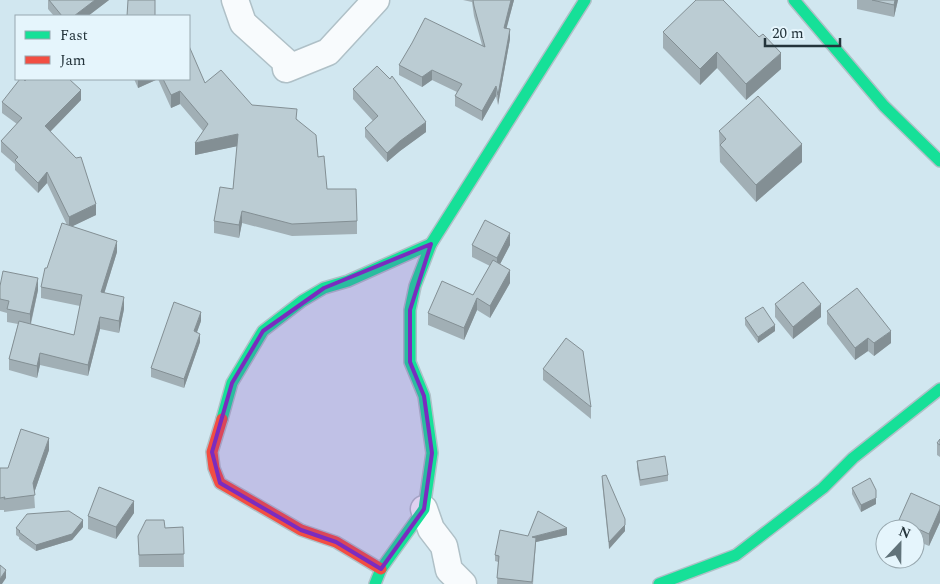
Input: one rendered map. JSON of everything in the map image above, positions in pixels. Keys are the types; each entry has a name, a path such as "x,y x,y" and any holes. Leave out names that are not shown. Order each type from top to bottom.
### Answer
{"street":[{"path":"235,0 243,23 286,61 286,69 328,52 376,0"},
{"path":"463,584 449,570 444,546 430,529 424,509 432,453 424,396 410,362 410,310 415,286 431,244 585,0"},
{"path":"794,0 884,106 940,160"},
{"path":"381,569 336,542 301,530 220,483 214,468 212,452 232,383 264,331 283,315 324,288 348,280 431,244"},
{"path":"659,584 736,555 824,488 854,458 940,389"},
{"path":"375,584 381,569 424,509"}],"highlighted area":[{"path":"431,244 410,310 410,362 424,396 432,453 424,509 381,569 336,542 301,530 220,483 212,452 232,383 263,331 324,288"}],"building":[{"path":"49,0 95,0 75,15 61,15"},
{"path":"128,0 155,0 155,15 127,15"},
{"path":"473,0 511,0 504,28 510,29 498,95 496,86 482,111 455,96 462,84 432,70 422,77 399,65 425,18 485,47"},
{"path":"696,0 723,0 759,37 763,34 781,53 746,84 717,52 700,69 663,32"},
{"path":"872,0 895,0 894,5"},
{"path":"190,48 205,83 221,70 252,105 297,109 296,119 316,135 318,157 324,156 327,189 356,189 357,221 292,224 242,211 239,225 214,221 220,187 233,189 238,134 195,143 208,124 180,91 171,95 164,80 190,80"},
{"path":"377,66 390,79 392,76 426,122 387,153 365,128 378,116 353,89"},
{"path":"19,80 70,80 81,90 45,126 76,158 81,157 96,204 69,217 47,172 38,183 15,160 18,157 1,141 22,118 2,102"},
{"path":"758,96 802,144 756,185 720,145 726,139 719,131"},
{"path":"485,220 510,233 497,258 472,245"},
{"path":"62,223 117,241 101,292 124,297 119,321 100,317 88,365 40,353 37,366 9,359 19,321 74,335 82,295 41,287 45,268 47,268"},
{"path":"493,260 510,270 490,306 477,298 464,328 428,313 442,281 473,295"},
{"path":"3,271 38,278 30,314 7,309 9,301 0,299"},
{"path":"803,282 821,304 793,327 775,304"},
{"path":"857,288 891,331 874,343 868,338 855,348 827,311"},
{"path":"174,302 201,312 194,331 200,334 184,379 151,368"},
{"path":"763,307 775,325 758,337 745,318"},
{"path":"566,338 583,351 591,407 543,369"},
{"path":"21,429 49,438 33,483 35,495 0,498 0,468 8,468"},
{"path":"665,456 668,475 640,480 637,461"},
{"path":"606,475 625,519 625,525 609,542 602,476"},
{"path":"870,478 876,490 876,498 861,505 852,488"},
{"path":"99,487 134,501 116,527 88,516"},
{"path":"911,493 940,506 929,534 925,532 925,519 899,519"},
{"path":"69,511 83,520 72,534 36,545 16,528 27,514"},
{"path":"538,511 567,528 532,537 536,538 532,582 497,578 499,556 495,555 500,530 528,536"},
{"path":"146,520 164,520 165,528 183,527 184,554 139,555 138,536"},
{"path":"0,565 6,570 0,579"}],"traffic: fast":[{"path":"375,584 381,569 424,509 432,453 424,396 410,362 410,310 415,286 431,244 585,0"},
{"path":"794,0 884,106 940,161"},
{"path":"222,419 232,383 263,331 302,301 324,288 348,281 431,244"},
{"path":"659,584 736,555 823,488 853,458 940,389"}],"traffic: jam":[{"path":"222,419 212,452 214,468 220,483 301,530 336,542 381,569"}]}
